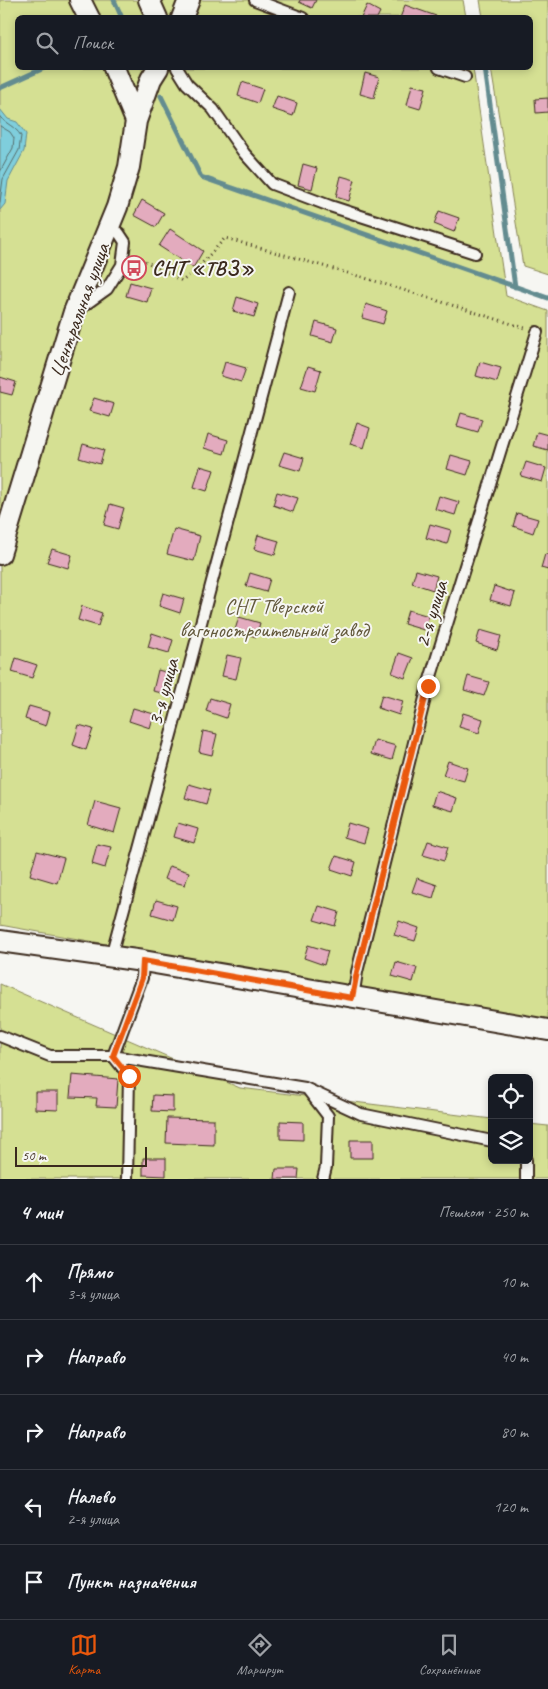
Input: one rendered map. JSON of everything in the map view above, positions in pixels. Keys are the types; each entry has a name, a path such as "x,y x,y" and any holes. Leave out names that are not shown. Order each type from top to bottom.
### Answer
{"street":[{"path":"80,0 88,15"},
{"path":"149,0 156,15"},
{"path":"183,15 189,0"},
{"path":"115,70 136,121"},
{"name":"Центральная улица","path":"0,554 74,312 117,207 129,167 136,121 151,79 157,70"},
{"path":"0,941 143,961 548,1030"}],"lane":[{"path":"255,0 295,15"},
{"path":"178,70 187,84 213,109 244,153 272,184 330,206 475,253"},
{"path":"445,70 465,77"},
{"name":"3-я улица","path":"111,956 289,292"},
{"name":"2-я улица","path":"352,998 428,686 536,332"},
{"path":"113,1056 142,978 143,961"},
{"path":"0,1036 50,1056 113,1056 305,1088 361,1114 488,1140"},
{"path":"113,1056 129,1076 127,1179"},
{"path":"305,1088 328,1116 326,1167 323,1179"},
{"path":"526,1164 526,1179"}],"path":[{"path":"145,261 182,281 225,238 365,278 536,332"}],"green space":[{"name":"СНТ Тверской вагоностроительный завод","path":"0,0 463,0 466,15 15,15 15,70 473,70 506,296 548,311 548,1023 0,925"},
{"path":"480,0 548,0 548,274 523,266 491,70 533,70 533,15 483,15"},
{"path":"0,984 240,1088 488,1119 488,1164 533,1164 533,1124 548,1126 548,1179 0,1179"}],"water":[{"path":"0,109 8,119 17,122 26,134 24,151 8,181 5,204 0,210"}],"building":[{"path":"300,0 316,0 312,8 299,2"},
{"path":"367,5 380,12 378,15 362,15"},
{"path":"405,5 433,15 401,15"},
{"path":"365,73 379,77 374,98 360,94"},
{"path":"242,82 263,89 258,103 238,96"},
{"path":"412,85 426,88 420,109 407,105"},
{"path":"277,96 297,103 293,116 272,109"},
{"path":"548,98 548,112 536,113 535,99"},
{"path":"303,164 317,168 312,189 298,185"},
{"path":"341,176 355,180 349,201 336,197"},
{"path":"142,200 164,213 156,227 134,215"},
{"path":"439,211 459,218 454,232 434,224"},
{"path":"170,229 203,251 193,268 159,246"},
{"path":"130,282 151,288 147,302 126,296"},
{"path":"237,297 258,304 254,317 233,311"},
{"path":"366,304 387,311 383,324 362,318"},
{"path":"316,322 337,328 333,342 312,336"},
{"path":"225,362 246,368 241,382 221,376"},
{"path":"480,362 501,368 497,382 476,376"},
{"path":"308,366 321,370 315,391 301,387"},
{"path":"0,377 16,382 12,395 0,392"},
{"path":"94,398 114,404 110,417 89,411"},
{"path":"461,413 482,419 478,432 457,426"},
{"path":"357,423 370,428 364,448 350,444"},
{"path":"537,432 548,435 548,450 533,446"},
{"path":"208,434 228,440 224,454 204,448"},
{"path":"83,444 104,450 100,464 79,458"},
{"path":"284,452 304,458 300,471 279,465"},
{"path":"451,455 472,461 467,475 447,469"},
{"path":"526,462 546,468 542,482 521,476"},
{"path":"200,466 214,470 207,491 194,487"},
{"path":"277,492 298,498 293,512 273,505"},
{"path":"439,496 459,502 455,515 435,509"},
{"path":"110,504 124,508 118,529 104,525"},
{"path":"517,513 538,519 533,533 513,526"},
{"path":"430,524 451,530 447,544 426,538"},
{"path":"174,529 200,536 194,561 167,554"},
{"path":"258,535 279,541 275,555 254,549"},
{"path":"52,549 72,555 68,568 47,562"},
{"path":"545,554 548,555 548,570 541,568"},
{"path":"416,570 437,576 433,590 412,583"},
{"path":"250,573 270,579 266,592 246,586"},
{"path":"494,586 515,593 511,606 490,600"},
{"path":"163,593 184,599 180,613 159,606"},
{"path":"82,606 102,613 98,626 78,620"},
{"path":"408,610 429,616 424,630 404,624"},
{"path":"239,617 260,623 256,637 235,630"},
{"path":"480,630 501,636 497,650 476,643"},
{"path":"152,633 173,640 169,653 148,647"},
{"path":"399,653 413,658 405,678 392,673"},
{"path":"227,655 241,658 236,679 222,676"},
{"path":"16,658 37,665 32,678 12,672"},
{"path":"158,670 172,674 167,694 153,691"},
{"path":"468,676 489,682 484,696 464,690"},
{"path":"382,695 403,701 399,715 378,708"},
{"path":"210,698 230,704 226,718 206,711"},
{"path":"29,706 50,712 46,726 25,719"},
{"path":"133,708 154,714 150,728 129,721"},
{"path":"463,713 483,719 479,733 459,727"},
{"path":"79,725 93,729 86,750 73,745"},
{"path":"203,731 217,734 212,755 199,752"},
{"path":"375,740 396,746 392,760 371,754"},
{"path":"448,761 468,768 464,781 443,775"},
{"path":"189,784 210,790 206,804 185,798"},
{"path":"436,791 457,798 453,811 432,805"},
{"path":"95,801 121,808 114,833 88,825"},
{"path":"178,823 198,829 194,843 174,837"},
{"path":"348,823 368,829 364,843 344,837"},
{"path":"428,841 448,847 444,861 423,855"},
{"path":"97,844 111,847 105,868 92,864"},
{"path":"37,851 64,858 57,883 30,875"},
{"path":"336,856 356,862 352,876 331,869"},
{"path":"169,866 189,872 185,885 164,879"},
{"path":"417,878 437,885 433,898 412,892"},
{"path":"156,900 177,906 173,920 152,914"},
{"path":"319,906 339,912 335,926 314,920"},
{"path":"399,921 419,928 415,941 394,935"},
{"path":"308,945 328,951 324,965 304,958"},
{"path":"396,962 417,968 413,982 392,976"},
{"path":"72,1075 118,1079 116,1107 96,1106 97,1098 70,1097"},
{"path":"35,1092 58,1092 58,1110 35,1109"},
{"path":"153,1095 173,1096 173,1112 152,1111"},
{"path":"167,1118 214,1119 214,1145 166,1143"},
{"path":"280,1121 303,1122 303,1140 280,1139"},
{"path":"350,1140 373,1140 373,1158 350,1158"},
{"path":"143,1158 166,1158 166,1176 143,1175"},
{"path":"276,1169 299,1169 298,1179 275,1179"}],"waterway":[{"path":"114,0 121,15"},
{"path":"0,88 40,70"},
{"path":"485,70 515,287"},
{"path":"161,96 201,177 548,298"}],"place":[{"name":"СНТ «ТВЗ»","path":"134,268"}],"route":[{"path":"129,1076 113,1056 142,978 143,961 352,998 428,686"}]}
